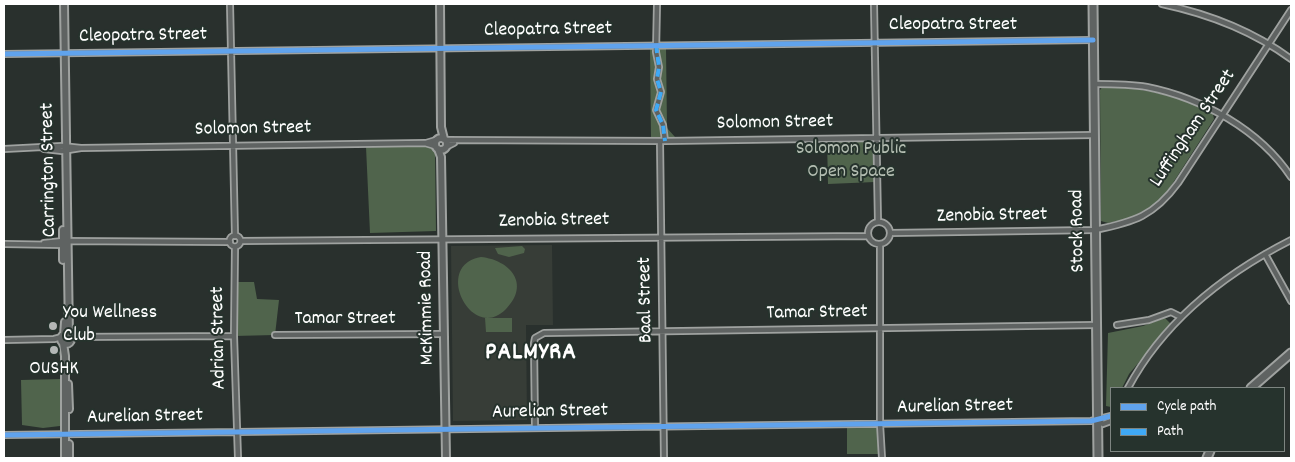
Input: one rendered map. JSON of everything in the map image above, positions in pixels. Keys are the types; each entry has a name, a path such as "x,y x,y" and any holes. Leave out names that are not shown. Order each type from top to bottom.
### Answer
{"main road":[{"name":"Carrington Street","path":"63,4 67,434 69,458"},
{"path":"440,4 441,143"},
{"name":"Stock Road","path":"1093,4 1098,458"},
{"name":"McKimmie Road","path":"441,143 446,458"},
{"path":"1252,387 1291,353"},
{"path":"1258,387 1291,358"},
{"name":"Carrington Street","path":"65,458 67,434"}],"street":[{"path":"4,244 230,242 235,247 241,241 235,236 230,4"},
{"name":"Baal Street","path":"657,4 656,45 659,66 657,84 661,92 656,110 663,125 661,236 664,458"},
{"path":"874,4 878,222"},
{"path":"1162,4 1230,24 1269,44 1291,59"},
{"name":"Luffingham Street","path":"1095,230 1136,220 1157,208 1178,183 1291,10"},
{"name":"Cleopatra Street","path":"4,54 874,41 1093,40"},
{"path":"1094,84 1127,85 1163,91 1222,115 1260,143 1291,177"},
{"name":"Solomon Street","path":"4,149 1094,135"},
{"path":"878,222 885,224 890,233 886,241 880,244 872,242 868,236 871,226 878,222"},
{"name":"Zenobia Street","path":"890,233 1095,230"},
{"path":"230,242 232,237 235,236"},
{"name":"Zenobia Street","path":"241,241 661,236 868,236"},
{"path":"1129,387 1145,360 1181,317 1222,282 1265,254 1291,240"},
{"path":"880,244 880,424 882,458"},
{"name":"Adrian Street","path":"235,247 234,336 238,458"},
{"path":"1265,254 1291,301"},
{"path":"1117,325 1149,320 1171,312 1181,317"},
{"name":"Tamar Street","path":"535,428 534,343 538,334 1096,325"},
{"name":"Tamar Street","path":"275,335 444,334"},
{"path":"4,340 234,336"},
{"path":"1098,420 1110,416"},
{"name":"Aurelian Street","path":"4,435 1098,420 1103,424 1110,420"}],"shaded area":[{"path":"552,245 553,325 526,325 527,420 453,421 451,246"}],"green space":[{"path":"650,48 666,48 667,128 675,137 651,137"},
{"path":"1103,86 1146,91 1173,97 1200,107 1213,114 1214,119 1169,189 1154,205 1128,219 1108,223 1101,221 1100,90"},
{"name":"Solomon Public Open Space","path":"827,140 871,140 874,144 875,182 828,184"},
{"path":"366,147 431,147 435,151 436,231 370,233"},
{"path":"522,246 525,249 524,253 509,257 498,254 495,248"},
{"path":"481,257 501,263 514,275 517,282 517,291 513,300 506,309 493,317 481,317 470,310 462,299 458,286 459,273 467,263"},
{"path":"234,282 254,282 257,299 279,300 275,335 234,336"},
{"path":"485,318 512,318 512,332 486,332"},
{"path":"1165,318 1171,324 1129,374 1122,387 1110,387 1110,407 1106,406 1108,333 1143,326"},
{"path":"62,379 60,426 43,428 22,425 21,380"},
{"path":"847,424 880,424 882,454 847,454"}],"marked path":[{"path":"656,45 659,67 657,79 661,92 656,110 663,125 665,141"}],"cycle path":[{"path":"4,54 1093,40"},
{"path":"4,435 1091,421 1110,416"}],"place":[{"name":"You Wellness Club","path":"53,326"},
{"name":"OUSHK","path":"54,350"}],"district":[{"name":"PALMYRA","path":"531,355"}]}
